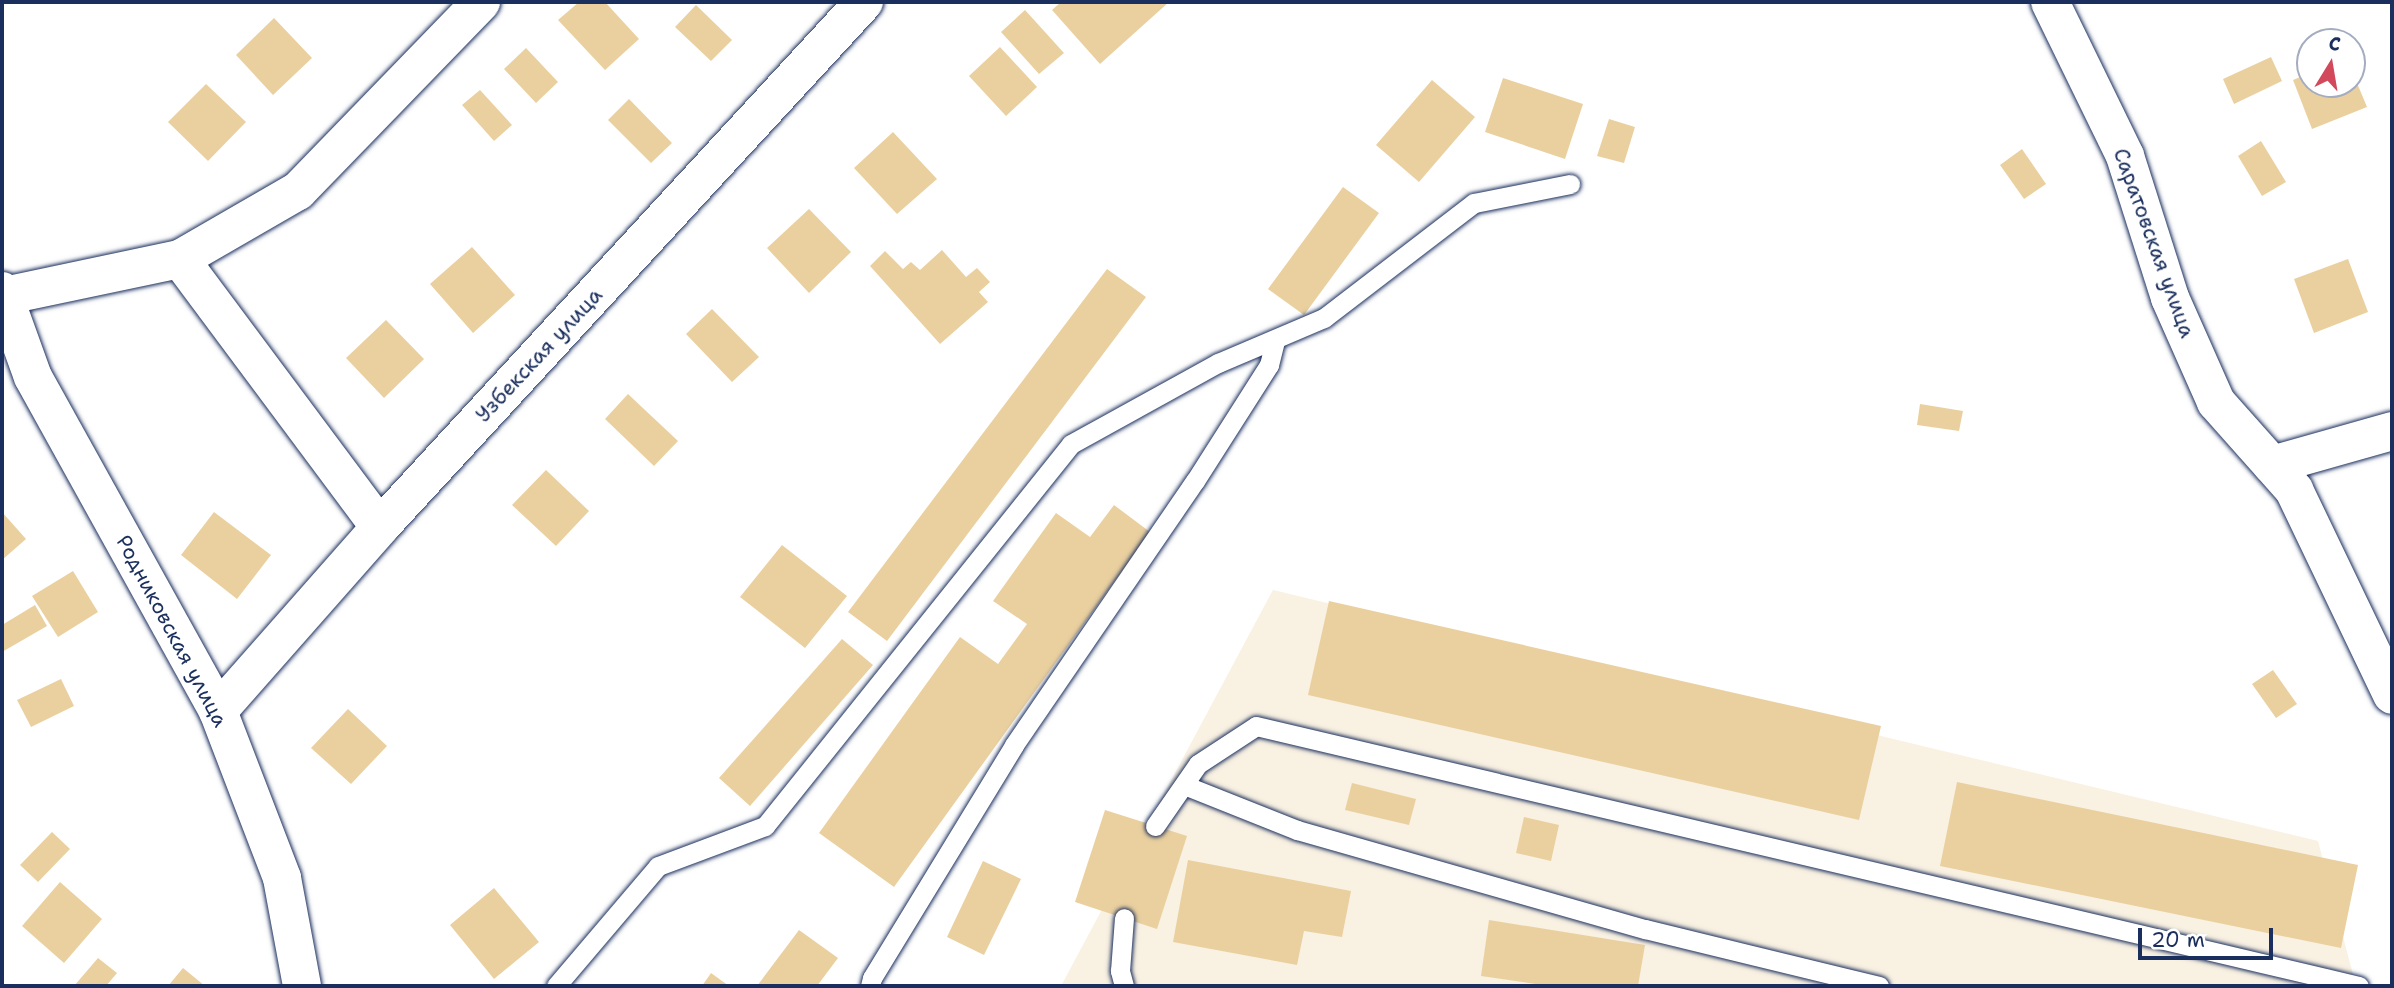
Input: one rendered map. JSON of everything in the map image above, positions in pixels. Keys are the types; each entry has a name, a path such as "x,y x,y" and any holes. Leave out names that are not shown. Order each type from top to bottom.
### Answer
{"street":[{"path":"3,293 180,259 298,191 481,2"},
{"name":"Узбекская улица","path":"218,711 380,527 864,2"},
{"name":"Саратовская улица","path":"2050,2 2126,156 2170,298 2216,402 2294,490 2392,695"},
{"path":"180,259 380,527"},
{"name":"Родниковская улица","path":"3,293 33,377 218,711 282,878 301,986"},
{"path":"2272,465 2392,431"}],"lane":[{"path":"556,986 658,866 765,826 1071,443 1218,363 1324,318 1474,203 1570,184"},
{"path":"870,986 879,966 1014,746 1195,481 1269,365 1275,341"},
{"path":"1155,826 1198,764 1256,726 2359,986"},
{"path":"1184,785 1297,830 1645,929 1879,986"},
{"path":"1124,918 1120,971 1124,986"}],"shaded area":[{"path":"1273,590 2318,841 2356,986 1061,986"}],"building":[{"path":"579,2 605,2 639,39 605,70 558,20"},
{"path":"1061,2 1169,2 1100,64 1052,10"},
{"path":"696,5 732,40 711,61 675,27"},
{"path":"1025,10 1064,53 1039,74 1001,32"},
{"path":"274,18 312,58 273,95 236,55"},
{"path":"1000,47 1037,87 1006,116 969,76"},
{"path":"526,48 558,82 536,103 504,69"},
{"path":"2271,57 2282,81 2234,104 2223,79"},
{"path":"1503,78 1583,104 1565,159 1485,132"},
{"path":"1432,80 1475,117 1419,182 1376,145"},
{"path":"206,84 246,122 208,161 168,122"},
{"path":"480,90 512,125 494,141 462,105"},
{"path":"2300,98 2363,98 2367,107 2312,129"},
{"path":"629,99 672,143 651,163 608,120"},
{"path":"1609,119 1635,127 1624,163 1597,156"},
{"path":"893,132 937,179 897,214 854,168"},
{"path":"2261,141 2286,182 2262,196 2238,156"},
{"path":"2022,149 2046,184 2024,199 2000,165"},
{"path":"1343,187 1379,213 1304,315 1268,289"},
{"path":"809,209 851,252 809,293 767,248"},
{"path":"472,247 515,295 473,333 430,284"},
{"path":"942,250 966,277 977,268 990,282 979,292 988,302 940,344 870,266 885,251 903,269 911,262 920,270"},
{"path":"2348,259 2368,312 2314,333 2294,279"},
{"path":"1107,269 1146,297 887,641 848,612"},
{"path":"712,309 759,357 732,382 686,334"},
{"path":"386,320 424,359 384,398 346,358"},
{"path":"628,394 678,441 654,466 605,419"},
{"path":"1920,404 1963,411 1959,431 1917,425"},
{"path":"546,470 589,511 556,546 512,505"},
{"path":"1114,505 1150,532 894,887 819,833 960,637 998,664 1027,624 993,601 1056,513 1090,537"},
{"path":"2,512 26,539 2,560"},
{"path":"214,512 271,555 237,599 181,555"},
{"path":"782,545 847,596 805,648 740,597"},
{"path":"73,571 98,612 58,637 32,596"},
{"path":"1329,601 1881,726 1859,820 1308,695"},
{"path":"35,605 47,626 2,652 2,625"},
{"path":"842,639 873,665 750,806 719,778"},
{"path":"2273,670 2297,704 2276,718 2252,684"},
{"path":"61,679 74,706 31,727 17,700"},
{"path":"348,709 387,746 351,784 311,748"},
{"path":"1957,782 2358,865 2341,948 1940,866"},
{"path":"1352,783 1416,799 1409,825 1345,810"},
{"path":"1105,810 1187,836 1157,929 1075,902"},
{"path":"1524,817 1559,825 1551,861 1516,853"},
{"path":"52,832 70,849 38,882 20,865"},
{"path":"1188,860 1351,891 1342,937 1304,931 1297,965 1173,942"},
{"path":"983,861 1021,879 984,955 947,937"},
{"path":"60,882 102,919 64,963 22,926"},
{"path":"494,888 539,942 494,979 450,925"},
{"path":"1489,920 1645,945 1638,986 1549,986 1481,976"},
{"path":"799,930 838,958 817,986 757,986"},
{"path":"98,958 117,973 106,986 74,986"},
{"path":"183,968 205,986 168,986"},
{"path":"711,973 729,986 702,986"}]}
